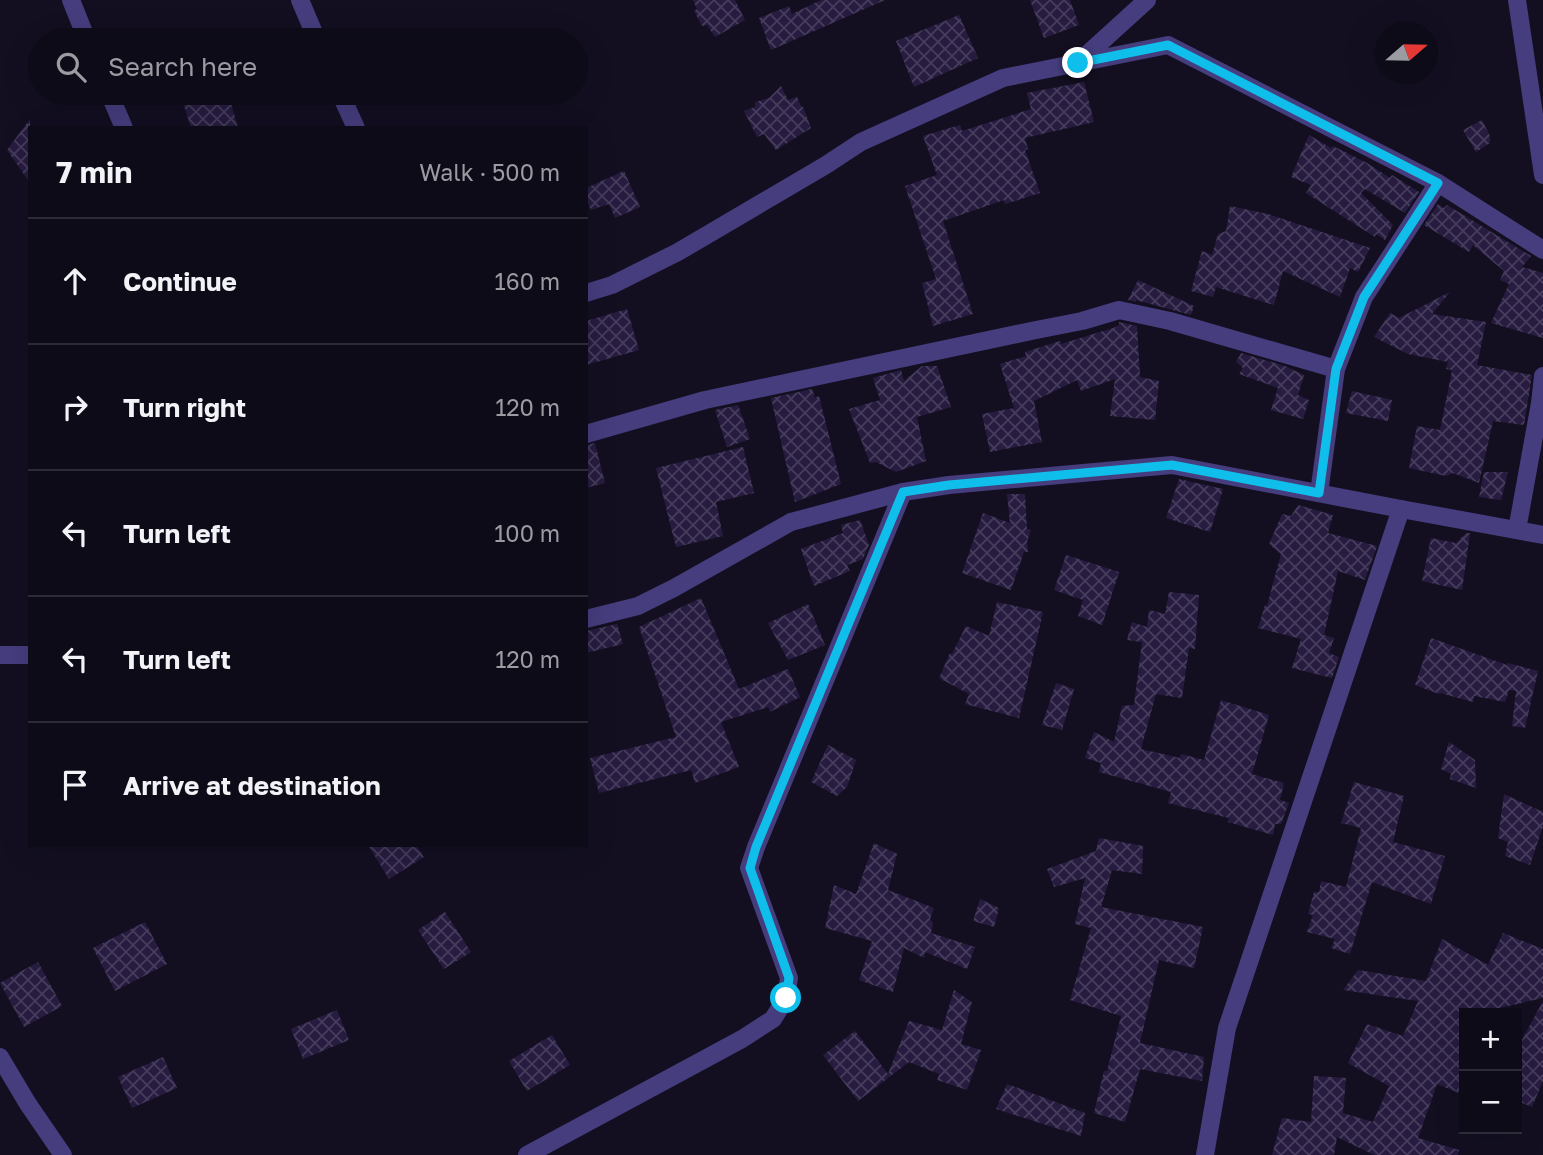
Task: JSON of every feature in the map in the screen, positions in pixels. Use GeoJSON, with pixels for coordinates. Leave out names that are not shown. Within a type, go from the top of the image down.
{"type":"FeatureCollection","features":[{"type":"Feature","properties":{"kind":"street"},"geometry":{"type":"LineString","coordinates":[[71,0],[82,28]]}},
{"type":"Feature","properties":{"kind":"street"},"geometry":{"type":"LineString","coordinates":[[300,0],[312,28]]}},
{"type":"Feature","properties":{"kind":"street"},"geometry":{"type":"LineString","coordinates":[[1078,63],[1147,0]]}},
{"type":"Feature","properties":{"kind":"street"},"geometry":{"type":"LineString","coordinates":[[1517,0],[1543,175]]}},
{"type":"Feature","properties":{"kind":"street"},"geometry":{"type":"LineString","coordinates":[[588,292],[612,285],[678,252],[861,142],[1003,78],[1168,45],[1438,183],[1543,250]]}},
{"type":"Feature","properties":{"kind":"street"},"geometry":{"type":"LineString","coordinates":[[114,105],[123,126]]}},
{"type":"Feature","properties":{"kind":"street"},"geometry":{"type":"LineString","coordinates":[[345,105],[355,126]]}},
{"type":"Feature","properties":{"kind":"street"},"geometry":{"type":"LineString","coordinates":[[1319,493],[1336,369],[1364,297],[1438,183]]}},
{"type":"Feature","properties":{"kind":"street"},"geometry":{"type":"LineString","coordinates":[[588,432],[705,400],[1082,321],[1119,310],[1170,321],[1336,369]]}},
{"type":"Feature","properties":{"kind":"street"},"geometry":{"type":"LineString","coordinates":[[1517,530],[1543,376]]}},
{"type":"Feature","properties":{"kind":"street"},"geometry":{"type":"LineString","coordinates":[[588,618],[638,606],[674,589],[791,522],[903,492],[949,485],[1172,465],[1543,535]]}},
{"type":"Feature","properties":{"kind":"street"},"geometry":{"type":"LineString","coordinates":[[527,1155],[742,1039],[773,1019],[786,998],[789,978],[750,868],[756,847],[903,492]]}},
{"type":"Feature","properties":{"kind":"street"},"geometry":{"type":"LineString","coordinates":[[1205,1155],[1227,1028],[1401,509]]}},
{"type":"Feature","properties":{"kind":"street"},"geometry":{"type":"LineString","coordinates":[[0,655],[28,654]]}},
{"type":"Feature","properties":{"kind":"street"},"geometry":{"type":"LineString","coordinates":[[0,1057],[27,1104],[63,1155]]}},
{"type":"Feature","properties":{"kind":"building"},"geometry":{"type":"Polygon","coordinates":[[[693,0],[735,0],[745,20],[715,37],[707,25],[702,26],[694,11],[697,9],[693,0]]]}},
{"type":"Feature","properties":{"kind":"building"},"geometry":{"type":"Polygon","coordinates":[[[821,0],[885,0],[771,50],[759,18],[789,6],[792,14],[821,0]]]}},
{"type":"Feature","properties":{"kind":"building"},"geometry":{"type":"Polygon","coordinates":[[[1030,0],[1070,0],[1079,25],[1044,38],[1030,0]]]}},
{"type":"Feature","properties":{"kind":"building"},"geometry":{"type":"Polygon","coordinates":[[[959,15],[978,58],[914,87],[896,41],[959,15]]]}},
{"type":"Feature","properties":{"kind":"building"},"geometry":{"type":"Polygon","coordinates":[[[1084,82],[1094,122],[1025,138],[1028,149],[1025,150],[1040,193],[1005,204],[1004,200],[943,221],[973,314],[933,326],[922,283],[936,279],[905,186],[937,175],[923,136],[960,125],[962,131],[1031,109],[1027,93],[1084,82]]]}},
{"type":"Feature","properties":{"kind":"building"},"geometry":{"type":"Polygon","coordinates":[[[781,86],[788,100],[797,97],[811,128],[776,150],[764,134],[757,137],[744,111],[755,107],[755,102],[769,98],[781,86]]]}},
{"type":"Feature","properties":{"kind":"building"},"geometry":{"type":"Polygon","coordinates":[[[184,105],[231,105],[237,126],[190,126],[184,105]]]}},
{"type":"Feature","properties":{"kind":"building"},"geometry":{"type":"Polygon","coordinates":[[[30,119],[28,180],[7,150],[30,119]]]}},
{"type":"Feature","properties":{"kind":"building"},"geometry":{"type":"Polygon","coordinates":[[[1482,120],[1490,136],[1490,143],[1476,152],[1463,130],[1482,120]]]}},
{"type":"Feature","properties":{"kind":"building"},"geometry":{"type":"Polygon","coordinates":[[[1309,135],[1331,148],[1333,146],[1367,163],[1390,178],[1392,175],[1419,192],[1405,213],[1365,189],[1361,193],[1393,225],[1385,240],[1376,234],[1375,237],[1306,193],[1311,185],[1291,177],[1309,135]]]}},
{"type":"Feature","properties":{"kind":"building"},"geometry":{"type":"Polygon","coordinates":[[[624,171],[640,207],[615,218],[609,204],[591,210],[588,204],[588,187],[624,171]]]}},
{"type":"Feature","properties":{"kind":"building"},"geometry":{"type":"Polygon","coordinates":[[[1438,204],[1444,208],[1447,205],[1531,256],[1522,267],[1543,273],[1543,338],[1491,323],[1509,284],[1500,280],[1504,271],[1473,245],[1469,252],[1424,225],[1438,204]]]}},
{"type":"Feature","properties":{"kind":"building"},"geometry":{"type":"Polygon","coordinates":[[[1230,206],[1268,214],[1370,248],[1358,272],[1350,268],[1340,297],[1283,271],[1274,305],[1216,287],[1213,297],[1191,291],[1202,251],[1212,255],[1218,234],[1226,231],[1230,206]]]}},
{"type":"Feature","properties":{"kind":"building"},"geometry":{"type":"Polygon","coordinates":[[[1138,280],[1194,306],[1191,315],[1128,300],[1138,280]]]}},
{"type":"Feature","properties":{"kind":"building"},"geometry":{"type":"Polygon","coordinates":[[[1450,292],[1432,314],[1486,322],[1477,365],[1532,375],[1524,425],[1493,421],[1479,483],[1453,473],[1446,476],[1409,468],[1417,426],[1440,430],[1452,370],[1446,369],[1448,362],[1408,354],[1374,337],[1390,313],[1399,318],[1450,292]]]}},
{"type":"Feature","properties":{"kind":"building"},"geometry":{"type":"Polygon","coordinates":[[[627,309],[639,350],[588,364],[588,320],[627,309]]]}},
{"type":"Feature","properties":{"kind":"building"},"geometry":{"type":"Polygon","coordinates":[[[1119,322],[1137,326],[1140,377],[1159,381],[1155,420],[1110,416],[1115,379],[1081,391],[1077,380],[1034,401],[1042,442],[990,452],[982,414],[1014,408],[1000,364],[1026,356],[1025,352],[1116,327],[1119,322]]]}},
{"type":"Feature","properties":{"kind":"building"},"geometry":{"type":"Polygon","coordinates":[[[1241,353],[1285,366],[1304,375],[1298,395],[1309,400],[1303,419],[1271,410],[1278,388],[1239,374],[1243,368],[1236,362],[1241,353]]]}},
{"type":"Feature","properties":{"kind":"building"},"geometry":{"type":"Polygon","coordinates":[[[922,366],[937,366],[951,407],[917,417],[926,461],[896,472],[876,462],[870,463],[849,409],[880,400],[873,378],[901,370],[904,381],[922,366]]]}},
{"type":"Feature","properties":{"kind":"building"},"geometry":{"type":"Polygon","coordinates":[[[812,389],[815,398],[819,396],[841,484],[795,502],[771,398],[812,389]]]}},
{"type":"Feature","properties":{"kind":"building"},"geometry":{"type":"Polygon","coordinates":[[[1352,391],[1392,400],[1388,421],[1346,413],[1352,391]]]}},
{"type":"Feature","properties":{"kind":"building"},"geometry":{"type":"Polygon","coordinates":[[[738,405],[750,439],[727,447],[715,410],[738,405]]]}},
{"type":"Feature","properties":{"kind":"building"},"geometry":{"type":"Polygon","coordinates":[[[595,443],[605,483],[588,487],[588,445],[595,443]]]}},
{"type":"Feature","properties":{"kind":"building"},"geometry":{"type":"Polygon","coordinates":[[[743,447],[754,493],[716,502],[723,536],[676,547],[656,468],[743,447]]]}},
{"type":"Feature","properties":{"kind":"building"},"geometry":{"type":"Polygon","coordinates":[[[1484,472],[1508,472],[1501,500],[1479,497],[1484,472]]]}},
{"type":"Feature","properties":{"kind":"building"},"geometry":{"type":"Polygon","coordinates":[[[1179,479],[1223,489],[1210,532],[1166,518],[1179,479]]]}},
{"type":"Feature","properties":{"kind":"building"},"geometry":{"type":"Polygon","coordinates":[[[1007,494],[1025,494],[1027,529],[1031,530],[1027,542],[1028,552],[1024,552],[1011,590],[962,573],[983,513],[1010,523],[1007,494]]]}},
{"type":"Feature","properties":{"kind":"building"},"geometry":{"type":"Polygon","coordinates":[[[1298,505],[1333,515],[1328,533],[1377,546],[1365,580],[1338,571],[1324,635],[1334,638],[1329,653],[1339,657],[1332,678],[1292,668],[1301,639],[1258,628],[1281,554],[1269,544],[1282,514],[1291,516],[1298,505]]]}},
{"type":"Feature","properties":{"kind":"building"},"geometry":{"type":"Polygon","coordinates":[[[860,520],[869,545],[863,559],[847,565],[850,571],[814,586],[801,549],[843,533],[841,525],[860,520]]]}},
{"type":"Feature","properties":{"kind":"building"},"geometry":{"type":"Polygon","coordinates":[[[1466,533],[1470,533],[1462,590],[1422,581],[1431,538],[1456,543],[1466,533]]]}},
{"type":"Feature","properties":{"kind":"building"},"geometry":{"type":"Polygon","coordinates":[[[1066,555],[1119,572],[1102,625],[1078,616],[1083,600],[1054,590],[1066,555]]]}},
{"type":"Feature","properties":{"kind":"building"},"geometry":{"type":"Polygon","coordinates":[[[1169,592],[1199,595],[1195,649],[1189,648],[1182,698],[1156,694],[1141,749],[1180,758],[1181,754],[1204,760],[1221,700],[1269,715],[1252,774],[1284,783],[1280,800],[1289,803],[1281,824],[1275,824],[1273,835],[1228,822],[1229,818],[1168,803],[1171,792],[1099,772],[1101,763],[1085,758],[1094,732],[1114,742],[1122,706],[1134,705],[1142,642],[1127,640],[1132,622],[1147,627],[1149,610],[1165,614],[1169,592]]]}},
{"type":"Feature","properties":{"kind":"building"},"geometry":{"type":"Polygon","coordinates":[[[701,598],[739,689],[788,669],[800,697],[770,712],[768,707],[721,722],[739,767],[695,783],[691,770],[599,793],[590,758],[676,737],[639,627],[701,598]]]}},
{"type":"Feature","properties":{"kind":"building"},"geometry":{"type":"Polygon","coordinates":[[[997,602],[1043,612],[1019,718],[965,704],[969,694],[939,678],[966,626],[989,636],[997,602]]]}},
{"type":"Feature","properties":{"kind":"building"},"geometry":{"type":"Polygon","coordinates":[[[808,604],[825,645],[788,660],[768,623],[808,604]]]}},
{"type":"Feature","properties":{"kind":"building"},"geometry":{"type":"Polygon","coordinates":[[[617,624],[623,644],[588,653],[588,631],[617,624]]]}},
{"type":"Feature","properties":{"kind":"building"},"geometry":{"type":"Polygon","coordinates":[[[1431,638],[1507,665],[1508,663],[1538,671],[1525,728],[1512,726],[1516,691],[1509,690],[1505,702],[1474,696],[1473,702],[1415,685],[1431,638]]]}},
{"type":"Feature","properties":{"kind":"building"},"geometry":{"type":"Polygon","coordinates":[[[1056,683],[1074,689],[1062,730],[1042,725],[1056,683]]]}},
{"type":"Feature","properties":{"kind":"building"},"geometry":{"type":"Polygon","coordinates":[[[1449,742],[1475,760],[1476,788],[1450,779],[1451,774],[1441,769],[1449,742]]]}},
{"type":"Feature","properties":{"kind":"building"},"geometry":{"type":"Polygon","coordinates":[[[828,745],[856,760],[847,787],[837,796],[811,782],[828,745]]]}},
{"type":"Feature","properties":{"kind":"building"},"geometry":{"type":"Polygon","coordinates":[[[1354,782],[1404,796],[1393,842],[1445,856],[1431,904],[1372,882],[1350,954],[1331,948],[1335,939],[1307,932],[1313,915],[1308,914],[1314,892],[1319,892],[1321,881],[1346,887],[1361,828],[1341,823],[1354,782]]]}},
{"type":"Feature","properties":{"kind":"building"},"geometry":{"type":"Polygon","coordinates":[[[1504,794],[1543,812],[1543,826],[1530,865],[1505,856],[1508,842],[1498,838],[1504,794]]]}},
{"type":"Feature","properties":{"kind":"building"},"geometry":{"type":"Polygon","coordinates":[[[1099,838],[1143,846],[1142,874],[1112,870],[1101,907],[1203,927],[1194,968],[1159,960],[1140,1043],[1204,1057],[1202,1081],[1140,1069],[1125,1122],[1094,1113],[1121,1016],[1070,1000],[1091,928],[1075,924],[1085,878],[1054,887],[1047,869],[1096,851],[1099,838]]]}},
{"type":"Feature","properties":{"kind":"building"},"geometry":{"type":"Polygon","coordinates":[[[874,843],[897,854],[888,890],[934,908],[930,919],[933,923],[931,933],[975,947],[967,969],[925,952],[924,958],[904,948],[893,992],[859,980],[872,941],[825,928],[834,885],[856,894],[874,843]]]}},
{"type":"Feature","properties":{"kind":"building"},"geometry":{"type":"Polygon","coordinates":[[[369,847],[417,847],[424,857],[389,879],[369,847]]]}},
{"type":"Feature","properties":{"kind":"building"},"geometry":{"type":"Polygon","coordinates":[[[980,899],[999,908],[994,927],[973,921],[980,899]]]}},
{"type":"Feature","properties":{"kind":"building"},"geometry":{"type":"Polygon","coordinates":[[[445,912],[471,952],[444,969],[418,930],[445,912]]]}},
{"type":"Feature","properties":{"kind":"building"},"geometry":{"type":"Polygon","coordinates":[[[145,922],[167,964],[115,991],[93,948],[145,922]]]}},
{"type":"Feature","properties":{"kind":"building"},"geometry":{"type":"Polygon","coordinates":[[[1503,933],[1543,949],[1543,998],[1499,1008],[1459,1008],[1459,1093],[1437,1084],[1418,1138],[1459,1150],[1458,1155],[1374,1155],[1337,1137],[1334,1155],[1272,1155],[1282,1118],[1311,1122],[1314,1076],[1346,1078],[1343,1113],[1373,1122],[1389,1086],[1348,1063],[1367,1024],[1403,1036],[1418,1001],[1343,990],[1358,970],[1426,981],[1442,939],[1488,965],[1503,933]]]}},
{"type":"Feature","properties":{"kind":"building"},"geometry":{"type":"Polygon","coordinates":[[[38,962],[62,1006],[24,1027],[0,983],[38,962]]]}},
{"type":"Feature","properties":{"kind":"building"},"geometry":{"type":"Polygon","coordinates":[[[954,990],[972,1002],[961,1044],[981,1050],[967,1090],[937,1080],[939,1074],[909,1062],[858,1101],[823,1055],[855,1031],[888,1074],[909,1021],[942,1030],[954,990]]]}},
{"type":"Feature","properties":{"kind":"building"},"geometry":{"type":"Polygon","coordinates":[[[1543,1001],[1543,1081],[1532,1107],[1522,1103],[1522,1040],[1543,1001]]]}},
{"type":"Feature","properties":{"kind":"building"},"geometry":{"type":"Polygon","coordinates":[[[337,1010],[349,1040],[303,1059],[291,1029],[337,1010]]]}},
{"type":"Feature","properties":{"kind":"building"},"geometry":{"type":"Polygon","coordinates":[[[552,1035],[570,1065],[527,1091],[509,1061],[552,1035]]]}},
{"type":"Feature","properties":{"kind":"building"},"geometry":{"type":"Polygon","coordinates":[[[163,1057],[177,1088],[132,1108],[118,1077],[163,1057]]]}},
{"type":"Feature","properties":{"kind":"building"},"geometry":{"type":"Polygon","coordinates":[[[1007,1084],[1085,1113],[1081,1136],[996,1109],[1007,1084]]]}},
{"type":"Feature","properties":{"kind":"route"},"geometry":{"type":"LineString","coordinates":[[786,998],[789,978],[750,868],[756,847],[903,492],[949,485],[1172,465],[1319,493],[1336,369],[1364,297],[1438,183],[1168,45],[1078,63]]}}]}
